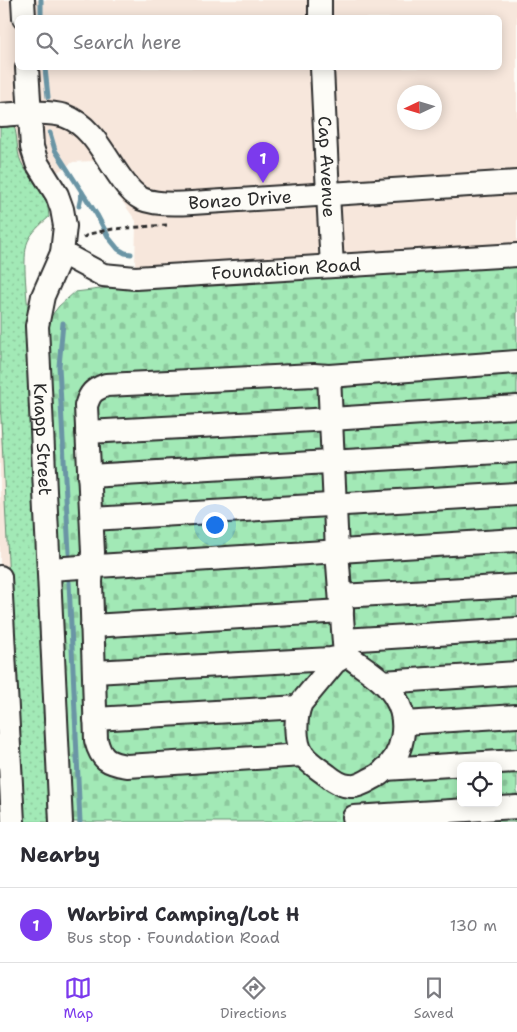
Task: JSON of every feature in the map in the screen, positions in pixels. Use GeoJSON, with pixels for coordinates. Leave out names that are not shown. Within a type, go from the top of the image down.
{"type":"FeatureCollection","features":[{"type":"Feature","properties":{"kind":"street"},"geometry":{"type":"LineString","coordinates":[[23,0],[24,15]]}},
{"type":"Feature","properties":{"kind":"street"},"geometry":{"type":"LineString","coordinates":[[320,0],[320,15]]}},
{"type":"Feature","properties":{"kind":"street","name":"Knapp Street"},"geometry":{"type":"LineString","coordinates":[[27,70],[32,147],[37,163],[57,195],[65,226],[62,253],[43,296],[37,326],[61,822]]}},
{"type":"Feature","properties":{"kind":"street","name":"Cap Avenue"},"geometry":{"type":"LineString","coordinates":[[322,70],[332,266]]}},
{"type":"Feature","properties":{"kind":"street","name":"Bonzo Drive"},"geometry":{"type":"LineString","coordinates":[[0,115],[49,113],[66,117],[81,125],[93,138],[118,176],[130,190],[142,199],[164,204],[517,182]]}},
{"type":"Feature","properties":{"kind":"street","name":"Foundation Road"},"geometry":{"type":"LineString","coordinates":[[62,253],[103,275],[121,278],[517,254]]}},
{"type":"Feature","properties":{"kind":"street"},"geometry":{"type":"LineString","coordinates":[[303,754],[127,766],[108,762],[102,757],[96,740],[91,582],[93,552],[86,406],[88,399],[92,392],[106,385],[314,375],[329,376],[517,362]]}},
{"type":"Feature","properties":{"kind":"street"},"geometry":{"type":"LineString","coordinates":[[329,376],[335,505],[345,648],[350,657],[383,682],[396,698],[404,723],[401,746],[394,759],[382,773],[351,787],[342,785],[309,761],[303,754],[296,727],[296,718],[301,703],[345,648]]}},
{"type":"Feature","properties":{"kind":"street"},"geometry":{"type":"LineString","coordinates":[[88,432],[517,407]]}},
{"type":"Feature","properties":{"kind":"street"},"geometry":{"type":"LineString","coordinates":[[89,476],[517,451]]}},
{"type":"Feature","properties":{"kind":"street"},"geometry":{"type":"LineString","coordinates":[[92,519],[517,494]]}},
{"type":"Feature","properties":{"kind":"street"},"geometry":{"type":"LineString","coordinates":[[49,569],[517,540]]}},
{"type":"Feature","properties":{"kind":"street"},"geometry":{"type":"LineString","coordinates":[[0,577],[13,822]]}},
{"type":"Feature","properties":{"kind":"street"},"geometry":{"type":"LineString","coordinates":[[92,626],[517,586]]}},
{"type":"Feature","properties":{"kind":"street"},"geometry":{"type":"LineString","coordinates":[[94,672],[321,659],[345,648],[517,629]]}},
{"type":"Feature","properties":{"kind":"street"},"geometry":{"type":"LineString","coordinates":[[383,682],[517,673]]}},
{"type":"Feature","properties":{"kind":"street"},"geometry":{"type":"LineString","coordinates":[[96,719],[299,707]]}},
{"type":"Feature","properties":{"kind":"street"},"geometry":{"type":"LineString","coordinates":[[404,723],[517,716]]}},
{"type":"Feature","properties":{"kind":"street"},"geometry":{"type":"LineString","coordinates":[[385,769],[517,761]]}},
{"type":"Feature","properties":{"kind":"street"},"geometry":{"type":"LineString","coordinates":[[351,787],[355,820],[517,807]]}},
{"type":"Feature","properties":{"kind":"path"},"geometry":{"type":"LineString","coordinates":[[98,232],[113,229]]}},
{"type":"Feature","properties":{"kind":"shaded area"},"geometry":{"type":"Polygon","coordinates":[[[0,0],[517,0],[517,265],[135,269],[136,221],[94,161],[73,162],[38,185],[48,205],[49,217],[32,234],[25,250],[53,822],[0,822],[0,0]]]}},
{"type":"Feature","properties":{"kind":"green space"},"geometry":{"type":"Polygon","coordinates":[[[14,126],[21,162],[45,197],[49,217],[34,231],[28,241],[25,269],[53,822],[21,822],[0,400],[0,127],[14,126]]]}},
{"type":"Feature","properties":{"kind":"green space"},"geometry":{"type":"Polygon","coordinates":[[[517,265],[517,822],[71,822],[47,338],[48,325],[52,315],[75,292],[118,287],[517,265]]]}},
{"type":"Feature","properties":{"kind":"waterway"},"geometry":{"type":"LineString","coordinates":[[41,0],[41,15]]}},
{"type":"Feature","properties":{"kind":"waterway"},"geometry":{"type":"LineString","coordinates":[[45,70],[48,97]]}},
{"type":"Feature","properties":{"kind":"waterway"},"geometry":{"type":"LineString","coordinates":[[50,133],[55,150],[82,192],[79,206]]}},
{"type":"Feature","properties":{"kind":"waterway"},"geometry":{"type":"LineString","coordinates":[[82,192],[109,238],[118,249],[131,254]]}},
{"type":"Feature","properties":{"kind":"waterway"},"geometry":{"type":"LineString","coordinates":[[63,323],[59,366],[69,553]]}},
{"type":"Feature","properties":{"kind":"waterway"},"geometry":{"type":"LineString","coordinates":[[69,582],[80,822]]}},
{"type":"Feature","properties":{"kind":"place","name":"Warbird Camping/Lot H"},"geometry":{"type":"Point","coordinates":[263,183]}}]}
